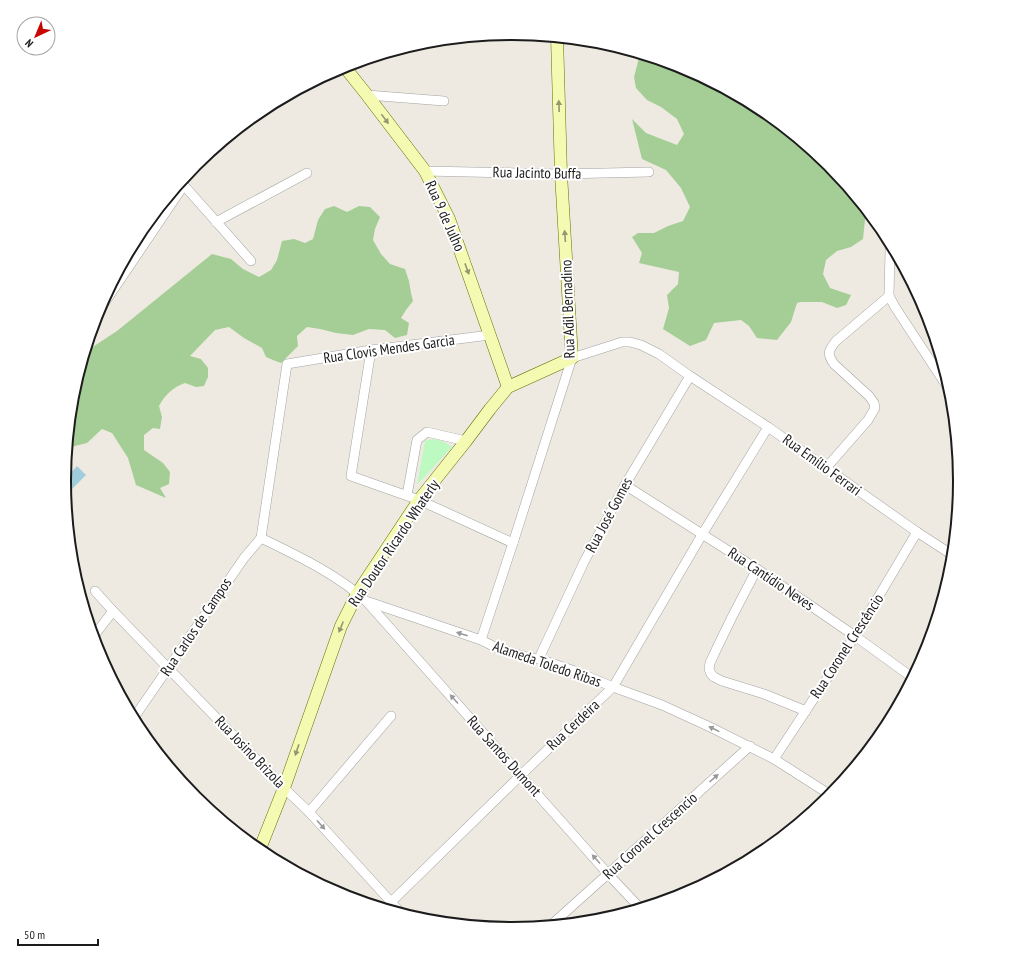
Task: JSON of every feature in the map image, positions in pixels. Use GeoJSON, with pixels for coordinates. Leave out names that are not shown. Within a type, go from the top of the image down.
{"type":"FeatureCollection","features":[{"type":"Feature","properties":{"kind":"main road","name":"Rua Adil Bernadino"},"geometry":{"type":"LineString","coordinates":[[557,43],[561,174],[572,358]]}},
{"type":"Feature","properties":{"kind":"main road","name":"Rua 9 de Julho"},"geometry":{"type":"LineString","coordinates":[[349,72],[368,95],[425,171],[449,220],[508,386]]}},
{"type":"Feature","properties":{"kind":"main road"},"geometry":{"type":"LineString","coordinates":[[508,386],[572,358]]}},
{"type":"Feature","properties":{"kind":"main road","name":"Rua Doutor Ricardo Whaterly"},"geometry":{"type":"LineString","coordinates":[[261,845],[284,788],[341,626],[358,592],[418,500],[508,386]]}},
{"type":"Feature","properties":{"kind":"street"},"geometry":{"type":"LineString","coordinates":[[368,95],[444,101]]}},
{"type":"Feature","properties":{"kind":"street","name":"Rua Jacinto Buffa"},"geometry":{"type":"LineString","coordinates":[[425,171],[561,174],[649,172]]}},
{"type":"Feature","properties":{"kind":"street"},"geometry":{"type":"LineString","coordinates":[[216,222],[307,173]]}},
{"type":"Feature","properties":{"kind":"street"},"geometry":{"type":"LineString","coordinates":[[184,186],[251,260]]}},
{"type":"Feature","properties":{"kind":"street"},"geometry":{"type":"LineString","coordinates":[[124,273],[167,207]]}},
{"type":"Feature","properties":{"kind":"street"},"geometry":{"type":"LineString","coordinates":[[890,253],[890,296],[895,307],[942,379]]}},
{"type":"Feature","properties":{"kind":"street"},"geometry":{"type":"LineString","coordinates":[[826,468],[868,420],[875,408],[874,403],[869,396],[834,364],[829,354],[830,348],[836,341],[890,296]]}},
{"type":"Feature","properties":{"kind":"street","name":"Rua Clovis Mendes Garcia"},"geometry":{"type":"LineString","coordinates":[[261,538],[287,364],[371,350],[490,335]]}},
{"type":"Feature","properties":{"kind":"street","name":"Rua Emílio Ferrari"},"geometry":{"type":"LineString","coordinates":[[572,358],[622,342],[630,342],[641,345],[659,354],[690,376],[768,426],[917,532],[948,552]]}},
{"type":"Feature","properties":{"kind":"street"},"geometry":{"type":"LineString","coordinates":[[371,350],[351,476],[407,495],[513,543]]}},
{"type":"Feature","properties":{"kind":"street","name":"Rua Adil Bernadino"},"geometry":{"type":"LineString","coordinates":[[481,640],[572,358]]}},
{"type":"Feature","properties":{"kind":"street","name":"Rua José Gomes"},"geometry":{"type":"LineString","coordinates":[[539,659],[584,562],[625,485],[690,376]]}},
{"type":"Feature","properties":{"kind":"street","name":"Rua Cerdeira"},"geometry":{"type":"LineString","coordinates":[[389,905],[613,687],[768,426]]}},
{"type":"Feature","properties":{"kind":"street"},"geometry":{"type":"LineString","coordinates":[[407,495],[417,440],[426,432],[466,441]]}},
{"type":"Feature","properties":{"kind":"street","name":"Rua Cantídio Neves"},"geometry":{"type":"LineString","coordinates":[[625,485],[757,569],[909,675]]}},
{"type":"Feature","properties":{"kind":"street","name":"Rua Coronel Crescêncio"},"geometry":{"type":"LineString","coordinates":[[774,759],[855,636],[917,532]]}},
{"type":"Feature","properties":{"kind":"street","name":"Alameda Toledo Ribas"},"geometry":{"type":"LineString","coordinates":[[261,538],[324,571],[358,592],[367,602],[481,640],[499,649],[539,659],[575,671],[662,705],[750,746],[774,759],[826,792]]}},
{"type":"Feature","properties":{"kind":"street","name":"Rua Carlos de Campos"},"geometry":{"type":"LineString","coordinates":[[137,713],[244,558],[261,538]]}},
{"type":"Feature","properties":{"kind":"street"},"geometry":{"type":"LineString","coordinates":[[757,569],[732,616],[710,663],[709,669],[714,677],[764,694],[806,711]]}},
{"type":"Feature","properties":{"kind":"street","name":"Rua Josino Brizola"},"geometry":{"type":"LineString","coordinates":[[95,591],[284,788],[309,812],[387,905]]}},
{"type":"Feature","properties":{"kind":"street","name":"Rua Santos Dumont"},"geometry":{"type":"LineString","coordinates":[[367,602],[637,905]]}},
{"type":"Feature","properties":{"kind":"street"},"geometry":{"type":"LineString","coordinates":[[98,632],[114,612]]}},
{"type":"Feature","properties":{"kind":"street"},"geometry":{"type":"LineString","coordinates":[[309,812],[391,716]]}},
{"type":"Feature","properties":{"kind":"street","name":"Rua Coronel Crescencio"},"geometry":{"type":"LineString","coordinates":[[556,920],[750,746]]}},
{"type":"Feature","properties":{"kind":"green space"},"geometry":{"type":"Polygon","coordinates":[[[639,59],[654,63],[708,86],[758,114],[781,131],[825,169],[866,217],[863,239],[851,247],[837,251],[826,260],[823,274],[830,288],[851,295],[846,305],[837,308],[822,302],[797,303],[791,322],[777,340],[757,338],[749,326],[741,320],[714,323],[706,340],[690,346],[663,329],[669,308],[667,295],[678,284],[679,272],[639,263],[642,253],[632,237],[638,233],[654,233],[683,221],[690,207],[681,188],[666,170],[642,159],[632,119],[646,133],[677,145],[684,134],[677,119],[661,107],[647,100],[636,88],[634,77],[639,59]]]}},
{"type":"Feature","properties":{"kind":"green space"},"geometry":{"type":"Polygon","coordinates":[[[334,206],[347,212],[359,206],[370,207],[380,217],[375,229],[373,240],[381,254],[390,264],[405,269],[409,281],[413,301],[401,318],[409,323],[407,335],[395,338],[385,330],[369,329],[353,335],[307,327],[297,336],[298,346],[281,363],[266,357],[262,348],[244,338],[229,327],[215,330],[190,356],[201,359],[208,368],[208,377],[204,386],[196,387],[185,383],[173,389],[164,398],[159,406],[162,417],[160,429],[153,428],[144,435],[144,450],[163,463],[170,472],[169,484],[160,488],[166,498],[136,485],[128,458],[112,433],[102,429],[87,443],[73,447],[79,395],[92,348],[117,331],[212,254],[231,259],[243,269],[259,277],[271,270],[277,260],[282,241],[294,239],[305,243],[313,239],[318,220],[325,209],[334,206]]]}},
{"type":"Feature","properties":{"kind":"green space"},"geometry":{"type":"Polygon","coordinates":[[[432,439],[442,441],[452,447],[417,485],[425,441],[432,439]]]}},
{"type":"Feature","properties":{"kind":"water"},"geometry":{"type":"Polygon","coordinates":[[[77,466],[86,475],[71,490],[71,482],[71,472],[77,466]]]}}]}
